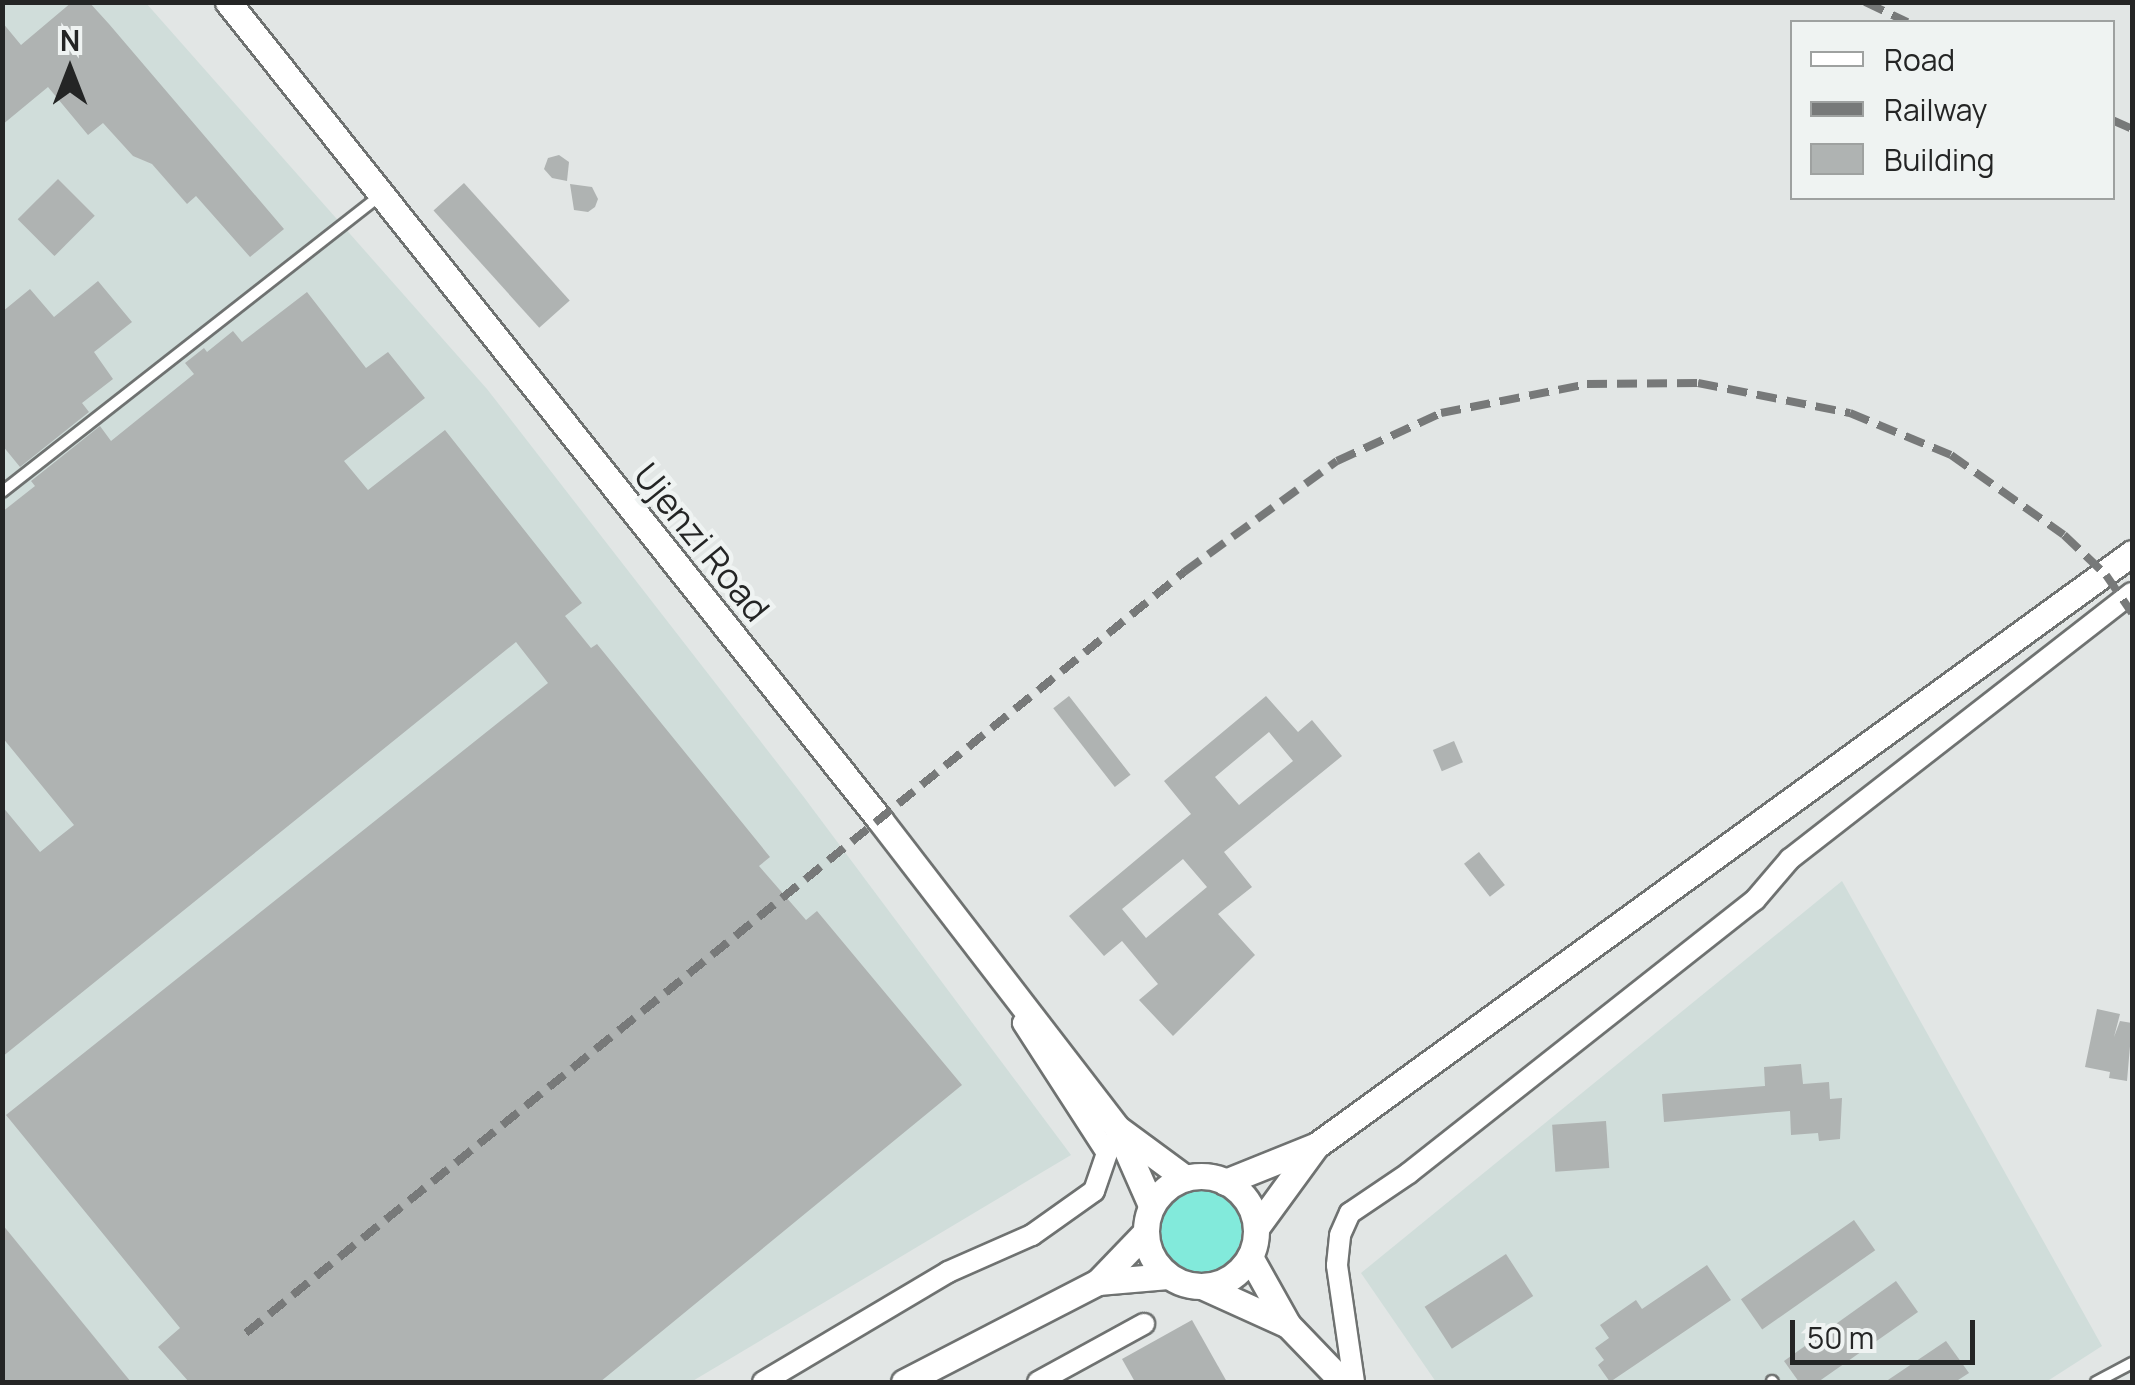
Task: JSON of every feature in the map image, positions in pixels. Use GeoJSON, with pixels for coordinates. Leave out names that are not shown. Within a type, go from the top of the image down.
{"type":"FeatureCollection","features":[{"type":"Feature","properties":{"kind":"street","name":"Ujenzi Road"},"geometry":{"type":"LineString","coordinates":[[228,2],[963,928],[1117,1128]]}},
{"type":"Feature","properties":{"kind":"street"},"geometry":{"type":"LineString","coordinates":[[1225,1182],[1317,1145],[2128,564]]}},
{"type":"Feature","properties":{"kind":"street"},"geometry":{"type":"LineString","coordinates":[[1354,1382],[1337,1265],[1340,1235],[1350,1213],[1409,1173],[1756,900],[1790,858],[2132,593]]}},
{"type":"Feature","properties":{"kind":"street"},"geometry":{"type":"LineString","coordinates":[[763,1382],[948,1272],[1032,1234],[1094,1191],[1107,1153],[963,928]]}},
{"type":"Feature","properties":{"kind":"street"},"geometry":{"type":"LineString","coordinates":[[1117,1128],[1185,1178]]}},
{"type":"Feature","properties":{"kind":"street"},"geometry":{"type":"LineString","coordinates":[[1117,1128],[1152,1205]]}},
{"type":"Feature","properties":{"kind":"street"},"geometry":{"type":"LineString","coordinates":[[1202,1286],[1230,1278],[1250,1256],[1256,1228],[1317,1145]]}},
{"type":"Feature","properties":{"kind":"street"},"geometry":{"type":"LineString","coordinates":[[904,1382],[1098,1282],[1145,1233],[1152,1205],[1171,1184],[1185,1178],[1212,1177],[1225,1182],[1247,1201],[1256,1228]]}},
{"type":"Feature","properties":{"kind":"street"},"geometry":{"type":"LineString","coordinates":[[1145,1233],[1156,1264],[1168,1276]]}},
{"type":"Feature","properties":{"kind":"street"},"geometry":{"type":"LineString","coordinates":[[1250,1256],[1288,1325],[1343,1382]]}},
{"type":"Feature","properties":{"kind":"street"},"geometry":{"type":"LineString","coordinates":[[1098,1282],[1168,1276],[1202,1286],[1288,1325]]}},
{"type":"Feature","properties":{"kind":"street"},"geometry":{"type":"LineString","coordinates":[[1038,1382],[1144,1324]]}},
{"type":"Feature","properties":{"kind":"lane"},"geometry":{"type":"LineString","coordinates":[[2,492],[380,195]]}},
{"type":"Feature","properties":{"kind":"lane"},"geometry":{"type":"LineString","coordinates":[[2096,1382],[2132,1363]]}},
{"type":"Feature","properties":{"kind":"shaded area"},"geometry":{"type":"Polygon","coordinates":[[[3,3],[146,3],[487,389],[803,796],[1071,1155],[691,1382],[3,1382],[3,3]]]}},
{"type":"Feature","properties":{"kind":"shaded area"},"geometry":{"type":"Polygon","coordinates":[[[1842,881],[2102,1346],[2046,1382],[1436,1382],[1361,1273],[1842,881]]]}},
{"type":"Feature","properties":{"kind":"green space"},"geometry":{"type":"Polygon","coordinates":[[[1198,1186],[1229,1199],[1242,1230],[1229,1261],[1198,1274],[1167,1261],[1154,1230],[1167,1199],[1198,1186]]]}},
{"type":"Feature","properties":{"kind":"building"},"geometry":{"type":"Polygon","coordinates":[[[72,2],[89,2],[284,229],[250,257],[196,196],[187,204],[152,164],[133,156],[103,123],[88,135],[48,87],[2,125],[2,22],[21,45],[72,2]]]}},
{"type":"Feature","properties":{"kind":"building"},"geometry":{"type":"Polygon","coordinates":[[[559,155],[569,162],[567,181],[552,178],[544,169],[548,158],[559,155]]]}},
{"type":"Feature","properties":{"kind":"building"},"geometry":{"type":"Polygon","coordinates":[[[58,179],[95,216],[54,256],[18,219],[58,179]]]}},
{"type":"Feature","properties":{"kind":"building"},"geometry":{"type":"Polygon","coordinates":[[[464,183],[570,300],[539,328],[434,210],[464,183]]]}},
{"type":"Feature","properties":{"kind":"building"},"geometry":{"type":"Polygon","coordinates":[[[570,184],[592,187],[598,199],[595,207],[588,212],[574,210],[570,184]]]}},
{"type":"Feature","properties":{"kind":"building"},"geometry":{"type":"Polygon","coordinates":[[[98,281],[132,322],[94,352],[113,379],[82,403],[89,412],[20,467],[2,445],[2,312],[30,289],[54,317],[98,281]]]}},
{"type":"Feature","properties":{"kind":"building"},"geometry":{"type":"Polygon","coordinates":[[[307,292],[366,368],[388,352],[425,398],[344,461],[368,490],[445,430],[582,603],[565,616],[591,648],[597,644],[770,857],[759,866],[806,920],[817,911],[962,1085],[600,1382],[189,1382],[158,1347],[180,1328],[6,1115],[548,683],[516,642],[2,1057],[2,806],[40,852],[74,825],[2,737],[2,512],[35,486],[31,481],[100,426],[111,441],[194,374],[185,363],[204,348],[207,352],[233,331],[242,342],[307,292]]]}},
{"type":"Feature","properties":{"kind":"building"},"geometry":{"type":"Polygon","coordinates":[[[1069,696],[1131,775],[1115,787],[1053,708],[1069,696]]]}},
{"type":"Feature","properties":{"kind":"building"},"geometry":{"type":"Polygon","coordinates":[[[1266,696],[1298,732],[1312,720],[1342,756],[1224,852],[1252,887],[1218,914],[1255,955],[1173,1036],[1139,1000],[1158,984],[1122,941],[1104,956],[1069,916],[1191,814],[1164,781],[1266,696]],[[1269,732],[1215,777],[1239,805],[1293,761],[1269,732]],[[1183,859],[1122,909],[1146,938],[1207,887],[1183,859]]]}},
{"type":"Feature","properties":{"kind":"building"},"geometry":{"type":"Polygon","coordinates":[[[1454,741],[1463,762],[1442,771],[1433,750],[1454,741]]]}},
{"type":"Feature","properties":{"kind":"building"},"geometry":{"type":"Polygon","coordinates":[[[1479,852],[1505,885],[1490,897],[1464,864],[1479,852]]]}},
{"type":"Feature","properties":{"kind":"building"},"geometry":{"type":"Polygon","coordinates":[[[2097,1009],[2120,1014],[2114,1037],[2120,1021],[2132,1023],[2127,1081],[2109,1078],[2110,1072],[2085,1067],[2097,1009]]]}},
{"type":"Feature","properties":{"kind":"building"},"geometry":{"type":"Polygon","coordinates":[[[1801,1064],[1803,1084],[1829,1082],[1830,1099],[1842,1098],[1840,1139],[1819,1141],[1818,1133],[1791,1135],[1790,1111],[1664,1122],[1662,1094],[1765,1086],[1764,1067],[1801,1064]]]}},
{"type":"Feature","properties":{"kind":"building"},"geometry":{"type":"Polygon","coordinates":[[[1606,1121],[1609,1168],[1555,1172],[1552,1125],[1606,1121]]]}},
{"type":"Feature","properties":{"kind":"building"},"geometry":{"type":"Polygon","coordinates":[[[1854,1220],[1875,1250],[1762,1329],[1741,1299],[1854,1220]]]}},
{"type":"Feature","properties":{"kind":"building"},"geometry":{"type":"Polygon","coordinates":[[[2,1224],[131,1382],[2,1382],[2,1224]]]}},
{"type":"Feature","properties":{"kind":"building"},"geometry":{"type":"Polygon","coordinates":[[[1506,1254],[1533,1296],[1452,1349],[1425,1307],[1506,1254]]]}},
{"type":"Feature","properties":{"kind":"building"},"geometry":{"type":"Polygon","coordinates":[[[1707,1265],[1731,1300],[1610,1382],[1598,1365],[1604,1360],[1595,1348],[1609,1338],[1600,1325],[1636,1300],[1642,1309],[1707,1265]]]}},
{"type":"Feature","properties":{"kind":"building"},"geometry":{"type":"Polygon","coordinates":[[[1896,1281],[1918,1312],[1818,1382],[1799,1382],[1784,1361],[1896,1281]]]}},
{"type":"Feature","properties":{"kind":"building"},"geometry":{"type":"Polygon","coordinates":[[[1192,1320],[1227,1382],[1135,1382],[1122,1359],[1192,1320]]]}},
{"type":"Feature","properties":{"kind":"building"},"geometry":{"type":"Polygon","coordinates":[[[1946,1341],[1969,1373],[1955,1382],[1885,1382],[1946,1341]]]}},
{"type":"Feature","properties":{"kind":"railway"},"geometry":{"type":"LineString","coordinates":[[1865,2],[1903,20]]}},
{"type":"Feature","properties":{"kind":"railway"},"geometry":{"type":"LineString","coordinates":[[2115,121],[2132,129]]}},
{"type":"Feature","properties":{"kind":"railway"},"geometry":{"type":"LineString","coordinates":[[246,1333],[1184,572],[1337,461],[1441,413],[1587,384],[1698,383],[1850,413],[1951,455],[2064,535],[2106,575],[2132,613]]}}]}
